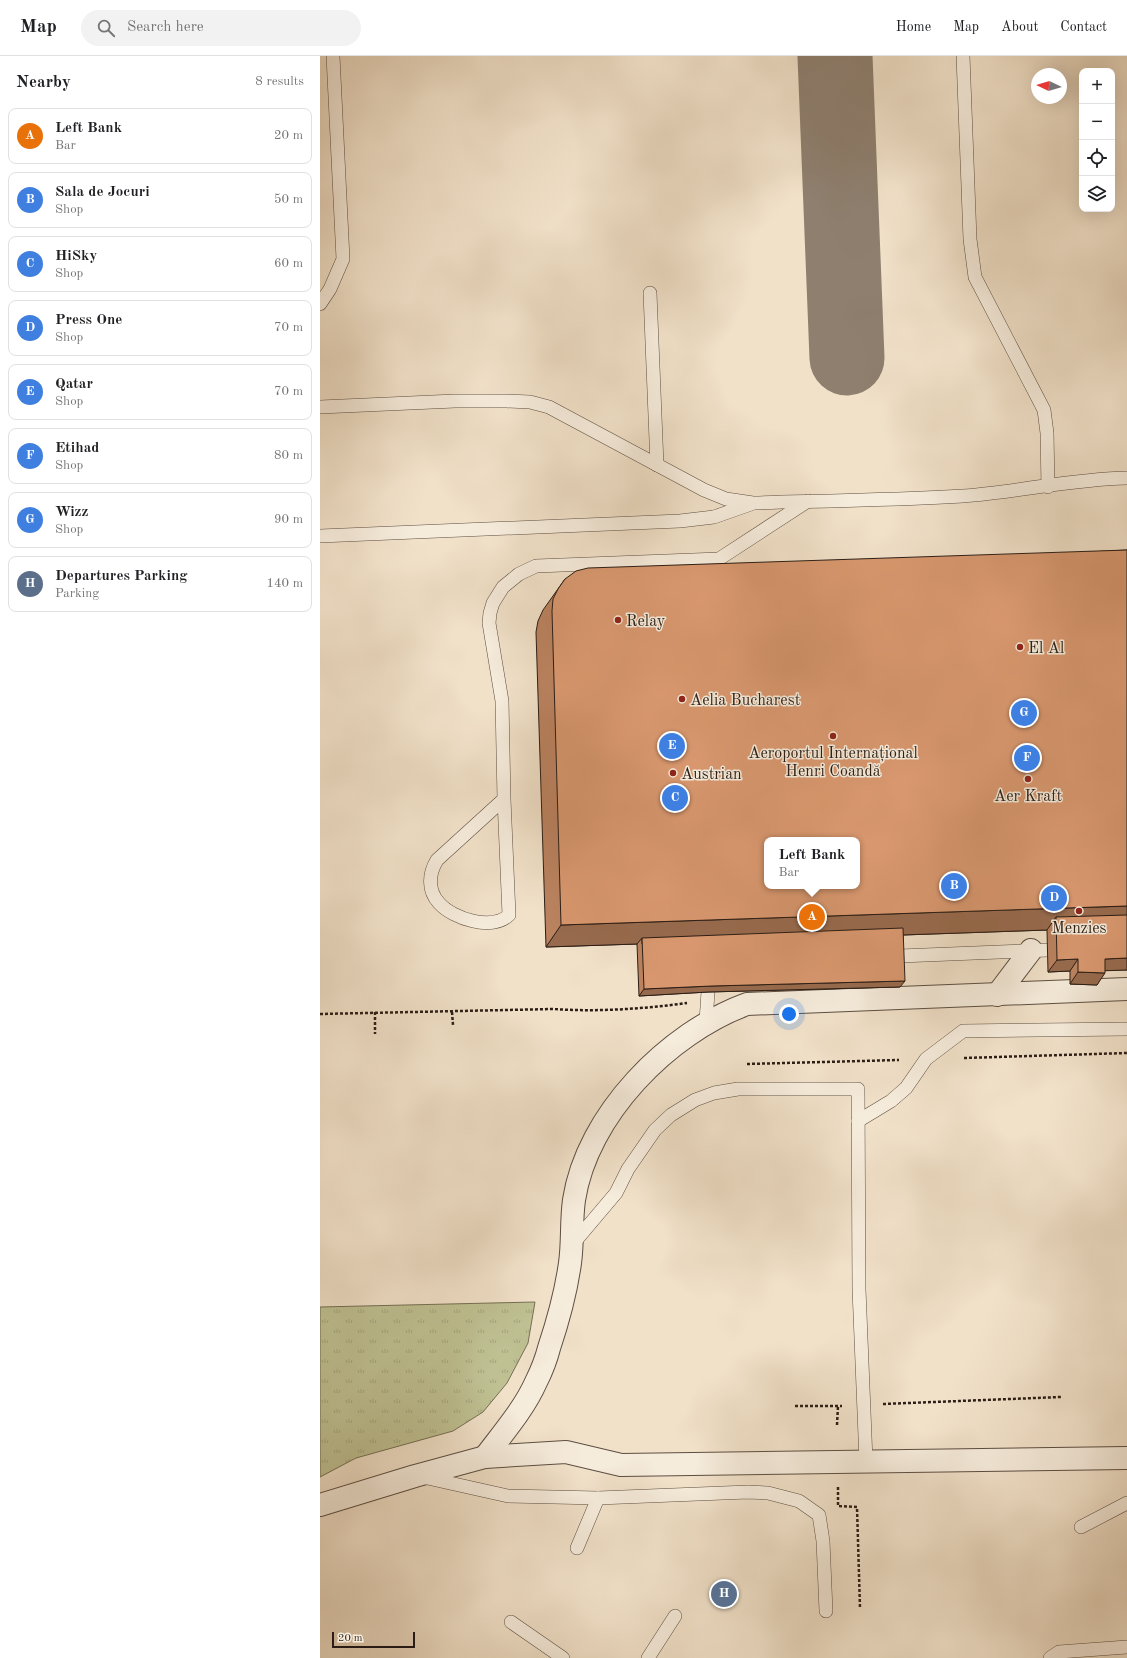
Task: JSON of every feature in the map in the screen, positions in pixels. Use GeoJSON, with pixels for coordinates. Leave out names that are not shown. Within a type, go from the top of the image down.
{"type":"FeatureCollection","features":[{"type":"Feature","properties":{"kind":"street"},"geometry":{"type":"LineString","coordinates":[[997,995],[1039,950]]}},
{"type":"Feature","properties":{"kind":"street"},"geometry":{"type":"LineString","coordinates":[[485,1457],[516,1415],[536,1383],[549,1348],[561,1307],[570,1262],[574,1200],[580,1174],[590,1148],[620,1099],[642,1075],[666,1052],[706,1022],[726,1011],[746,1004],[1127,989]]}},
{"type":"Feature","properties":{"kind":"street"},"geometry":{"type":"LineString","coordinates":[[320,1505],[415,1476],[485,1457],[566,1452],[621,1466],[838,1461],[1127,1458]]}},
{"type":"Feature","properties":{"kind":"lane"},"geometry":{"type":"LineString","coordinates":[[320,304],[330,289],[343,259],[333,56]]}},
{"type":"Feature","properties":{"kind":"lane"},"geometry":{"type":"LineString","coordinates":[[963,56],[970,239],[975,277],[1044,410],[1047,433],[1048,487]]}},
{"type":"Feature","properties":{"kind":"lane"},"geometry":{"type":"LineString","coordinates":[[650,293],[657,465]]}},
{"type":"Feature","properties":{"kind":"lane"},"geometry":{"type":"LineString","coordinates":[[320,407],[455,401],[530,402],[549,407],[704,490],[726,499],[753,503],[964,496],[1048,487],[1100,479],[1127,478]]}},
{"type":"Feature","properties":{"kind":"lane"},"geometry":{"type":"LineString","coordinates":[[504,800],[437,860],[432,868],[430,881],[438,902],[451,913],[484,923],[493,923],[503,920],[509,915],[504,800],[502,701],[489,623],[493,603],[503,587],[519,574],[536,566],[719,559],[808,501]]}},
{"type":"Feature","properties":{"kind":"lane"},"geometry":{"type":"LineString","coordinates":[[320,536],[680,521],[714,517],[753,503]]}},
{"type":"Feature","properties":{"kind":"lane"},"geometry":{"type":"LineString","coordinates":[[900,956],[1039,950]]}},
{"type":"Feature","properties":{"kind":"lane"},"geometry":{"type":"LineString","coordinates":[[706,1022],[708,996]]}},
{"type":"Feature","properties":{"kind":"lane"},"geometry":{"type":"LineString","coordinates":[[858,1121],[891,1101],[906,1088],[926,1059],[963,1031],[1127,1029]]}},
{"type":"Feature","properties":{"kind":"lane"},"geometry":{"type":"LineString","coordinates":[[571,1246],[616,1193],[628,1169],[655,1130],[671,1115],[695,1100],[714,1093],[738,1090],[858,1089],[859,1289],[866,1461]]}},
{"type":"Feature","properties":{"kind":"lane"},"geometry":{"type":"LineString","coordinates":[[415,1476],[508,1496],[598,1498],[748,1492],[768,1493],[799,1501],[819,1515],[823,1541],[826,1610]]}},
{"type":"Feature","properties":{"kind":"lane"},"geometry":{"type":"LineString","coordinates":[[577,1548],[598,1498]]}},
{"type":"Feature","properties":{"kind":"lane"},"geometry":{"type":"LineString","coordinates":[[1081,1527],[1127,1504]]}},
{"type":"Feature","properties":{"kind":"lane"},"geometry":{"type":"LineString","coordinates":[[648,1658],[676,1616]]}},
{"type":"Feature","properties":{"kind":"lane"},"geometry":{"type":"LineString","coordinates":[[511,1622],[563,1658]]}},
{"type":"Feature","properties":{"kind":"lane"},"geometry":{"type":"LineString","coordinates":[[1050,1658],[1059,1652],[1127,1647]]}},
{"type":"Feature","properties":{"kind":"path"},"geometry":{"type":"LineString","coordinates":[[320,1014],[553,1009],[579,1011],[631,1009],[708,996]]}},
{"type":"Feature","properties":{"kind":"path"},"geometry":{"type":"LineString","coordinates":[[375,1012],[375,1034]]}},
{"type":"Feature","properties":{"kind":"path"},"geometry":{"type":"LineString","coordinates":[[452,1012],[453,1024]]}},
{"type":"Feature","properties":{"kind":"path"},"geometry":{"type":"LineString","coordinates":[[880,1404],[1061,1397]]}},
{"type":"Feature","properties":{"kind":"path"},"geometry":{"type":"LineString","coordinates":[[795,1406],[845,1406]]}},
{"type":"Feature","properties":{"kind":"path"},"geometry":{"type":"LineString","coordinates":[[837,1425],[838,1406]]}},
{"type":"Feature","properties":{"kind":"path"},"geometry":{"type":"LineString","coordinates":[[838,1461],[838,1506],[857,1507],[860,1608]]}},
{"type":"Feature","properties":{"kind":"green space"},"geometry":{"type":"Polygon","coordinates":[[[535,1302],[528,1343],[507,1383],[483,1412],[453,1431],[356,1458],[320,1477],[320,1307],[535,1302]]]}},
{"type":"Feature","properties":{"kind":"building","name":"Aeroportul Internațional Henri Coandă"},"geometry":{"type":"Polygon","coordinates":[[[1127,550],[1127,906],[561,925],[552,611],[553,599],[558,589],[565,579],[576,571],[588,568],[1127,550]]]}},
{"type":"Feature","properties":{"kind":"building"},"geometry":{"type":"Polygon","coordinates":[[[1127,915],[1127,958],[1105,959],[1105,973],[1078,972],[1078,959],[1057,960],[1056,917],[1127,915]]]}},
{"type":"Feature","properties":{"kind":"building"},"geometry":{"type":"Polygon","coordinates":[[[903,928],[905,981],[644,989],[642,938],[903,928]]]}},
{"type":"Feature","properties":{"kind":"taxiway"},"geometry":{"type":"LineString","coordinates":[[835,56],[847,358]]}},
{"type":"Feature","properties":{"kind":"place","name":"Relay"},"geometry":{"type":"Point","coordinates":[618,620]}},
{"type":"Feature","properties":{"kind":"place","name":"El Al"},"geometry":{"type":"Point","coordinates":[1020,647]}},
{"type":"Feature","properties":{"kind":"place","name":"Aelia Bucharest"},"geometry":{"type":"Point","coordinates":[682,699]}},
{"type":"Feature","properties":{"kind":"place","name":"Wizz"},"geometry":{"type":"Point","coordinates":[1024,713]}},
{"type":"Feature","properties":{"kind":"place","name":"Aeroportul Internațional Henri Coandă"},"geometry":{"type":"Point","coordinates":[833,736]}},
{"type":"Feature","properties":{"kind":"place","name":"Qatar"},"geometry":{"type":"Point","coordinates":[672,746]}},
{"type":"Feature","properties":{"kind":"place","name":"Etihad"},"geometry":{"type":"Point","coordinates":[1027,758]}},
{"type":"Feature","properties":{"kind":"place","name":"Austrian"},"geometry":{"type":"Point","coordinates":[673,773]}},
{"type":"Feature","properties":{"kind":"place","name":"Aer Kraft"},"geometry":{"type":"Point","coordinates":[1028,779]}},
{"type":"Feature","properties":{"kind":"place","name":"HiSky"},"geometry":{"type":"Point","coordinates":[675,798]}},
{"type":"Feature","properties":{"kind":"place","name":"Sala de Jocuri"},"geometry":{"type":"Point","coordinates":[954,886]}},
{"type":"Feature","properties":{"kind":"place","name":"Press One"},"geometry":{"type":"Point","coordinates":[1054,898]}},
{"type":"Feature","properties":{"kind":"place","name":"Menzies"},"geometry":{"type":"Point","coordinates":[1079,911]}},
{"type":"Feature","properties":{"kind":"place","name":"Left Bank"},"geometry":{"type":"Point","coordinates":[812,917]}},
{"type":"Feature","properties":{"kind":"place","name":"Departures Parking"},"geometry":{"type":"Point","coordinates":[724,1594]}}]}
